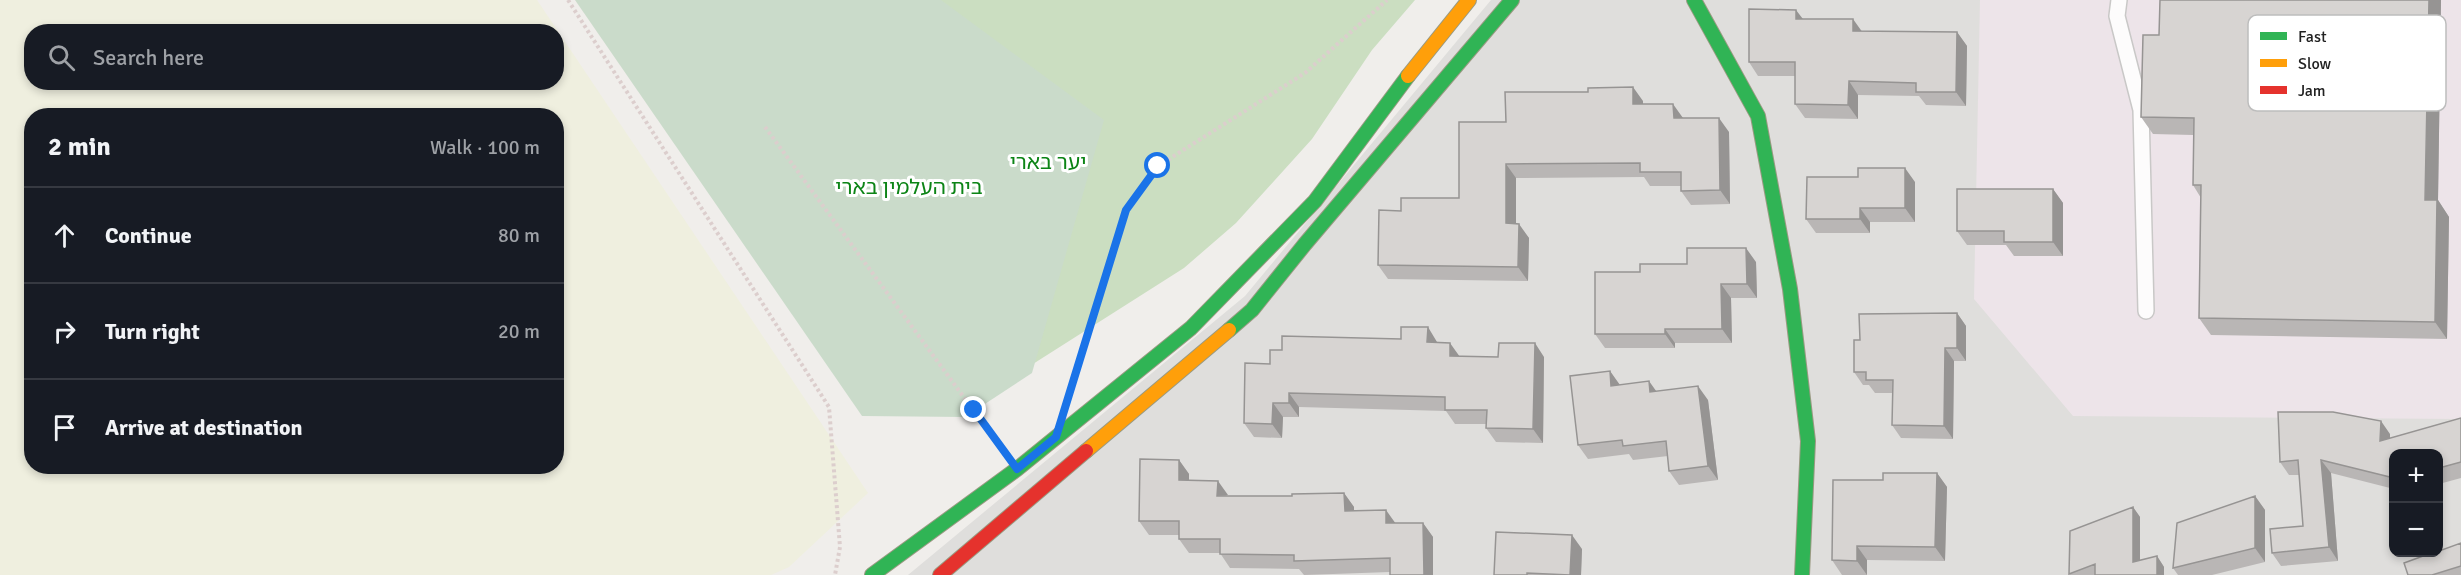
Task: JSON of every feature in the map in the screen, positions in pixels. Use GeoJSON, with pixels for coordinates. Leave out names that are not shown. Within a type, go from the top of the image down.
{"type":"FeatureCollection","features":[{"type":"Feature","properties":{"kind":"street"},"geometry":{"type":"LineString","coordinates":[[872,575],[1017,469],[1191,328],[1315,201],[1433,42],[1469,0]]}},
{"type":"Feature","properties":{"kind":"street"},"geometry":{"type":"LineString","coordinates":[[940,575],[1252,310],[1305,244],[1512,0]]}},
{"type":"Feature","properties":{"kind":"street"},"geometry":{"type":"LineString","coordinates":[[1694,0],[1758,116],[1791,289],[1809,441],[1802,575]]}},
{"type":"Feature","properties":{"kind":"lane"},"geometry":{"type":"LineString","coordinates":[[2120,0],[2117,16],[2141,110],[2146,310]]}},
{"type":"Feature","properties":{"kind":"path"},"geometry":{"type":"LineString","coordinates":[[568,0],[829,407],[840,547],[835,575]]}},
{"type":"Feature","properties":{"kind":"path"},"geometry":{"type":"LineString","coordinates":[[1070,392],[1126,210],[1158,166],[1305,73],[1387,0]]}},
{"type":"Feature","properties":{"kind":"path"},"geometry":{"type":"LineString","coordinates":[[765,127],[1017,469]]}},
{"type":"Feature","properties":{"kind":"shaded area"},"geometry":{"type":"Polygon","coordinates":[[[1491,0],[2461,0],[2461,575],[908,575],[1245,296],[1491,0]]]}},
{"type":"Feature","properties":{"kind":"shaded area"},"geometry":{"type":"Polygon","coordinates":[[[1980,0],[2461,0],[2461,419],[2073,416],[1974,299],[1980,0]]]}},
{"type":"Feature","properties":{"kind":"green space"},"geometry":{"type":"Polygon","coordinates":[[[0,0],[537,0],[553,24],[24,24],[24,90],[564,90],[564,40],[868,493],[789,567],[771,575],[0,575],[0,0]]]}},
{"type":"Feature","properties":{"kind":"green space","name":"בית העלמין בארי"},"geometry":{"type":"Polygon","coordinates":[[[575,0],[941,0],[1104,120],[1032,373],[965,417],[862,416],[575,0]]]}},
{"type":"Feature","properties":{"kind":"green space","name":"יער בארי"},"geometry":{"type":"Polygon","coordinates":[[[839,0],[1415,0],[1372,50],[1312,139],[1236,223],[1184,268],[1006,381],[839,0]]]}},
{"type":"Feature","properties":{"kind":"building"},"geometry":{"type":"Polygon","coordinates":[[[2160,0],[2429,0],[2429,15],[2248,15],[2248,111],[2427,111],[2425,200],[2437,200],[2435,322],[2199,318],[2201,185],[2193,185],[2194,118],[2141,117],[2143,35],[2159,35],[2160,0]]]}},
{"type":"Feature","properties":{"kind":"building"},"geometry":{"type":"Polygon","coordinates":[[[1749,9],[1796,10],[1796,19],[1853,19],[1853,31],[1957,32],[1956,92],[1916,92],[1916,83],[1849,81],[1848,105],[1795,104],[1795,62],[1749,62],[1749,9]]]}},
{"type":"Feature","properties":{"kind":"building"},"geometry":{"type":"Polygon","coordinates":[[[1633,87],[1633,104],[1673,104],[1674,118],[1719,118],[1720,190],[1681,191],[1681,172],[1640,172],[1640,163],[1506,164],[1506,223],[1519,224],[1518,267],[1378,265],[1379,210],[1401,211],[1401,198],[1459,198],[1459,122],[1506,122],[1505,92],[1588,92],[1588,88],[1633,87]]]}},
{"type":"Feature","properties":{"kind":"building"},"geometry":{"type":"Polygon","coordinates":[[[1858,168],[1905,168],[1905,208],[1860,208],[1860,219],[1806,219],[1807,177],[1858,177],[1858,168]]]}},
{"type":"Feature","properties":{"kind":"building"},"geometry":{"type":"Polygon","coordinates":[[[1957,189],[2053,189],[2053,242],[2004,242],[2004,231],[1957,231],[1957,189]]]}},
{"type":"Feature","properties":{"kind":"building"},"geometry":{"type":"Polygon","coordinates":[[[1687,248],[1746,248],[1747,284],[1721,284],[1722,329],[1665,329],[1665,334],[1595,334],[1595,272],[1640,272],[1640,264],[1687,264],[1687,248]]]}},
{"type":"Feature","properties":{"kind":"building"},"geometry":{"type":"Polygon","coordinates":[[[1957,313],[1957,348],[1945,348],[1944,426],[1892,425],[1893,380],[1866,380],[1866,372],[1854,372],[1854,340],[1860,340],[1859,314],[1957,313]]]}},
{"type":"Feature","properties":{"kind":"building"},"geometry":{"type":"Polygon","coordinates":[[[1401,327],[1428,327],[1427,342],[1450,343],[1450,356],[1498,357],[1499,343],[1535,343],[1533,429],[1486,428],[1487,410],[1445,410],[1445,397],[1289,393],[1289,403],[1273,403],[1272,424],[1244,423],[1245,363],[1270,364],[1270,350],[1282,350],[1282,336],[1401,339],[1401,327]]]}},
{"type":"Feature","properties":{"kind":"building"},"geometry":{"type":"Polygon","coordinates":[[[1610,371],[1611,386],[1649,381],[1650,392],[1698,386],[1708,466],[1669,471],[1666,441],[1623,446],[1622,440],[1578,445],[1570,376],[1610,371]]]}},
{"type":"Feature","properties":{"kind":"building"},"geometry":{"type":"Polygon","coordinates":[[[2278,412],[2333,412],[2381,421],[2380,441],[2461,418],[2461,462],[2443,467],[2443,449],[2389,449],[2389,477],[2321,460],[2329,547],[2272,553],[2270,529],[2303,526],[2298,460],[2280,462],[2278,412]]]}},
{"type":"Feature","properties":{"kind":"building"},"geometry":{"type":"Polygon","coordinates":[[[1140,459],[1179,460],[1179,480],[1218,481],[1217,496],[1344,493],[1345,511],[1386,510],[1386,523],[1423,523],[1424,575],[1390,575],[1390,558],[1294,561],[1294,555],[1220,554],[1220,539],[1179,539],[1179,521],[1139,521],[1140,459]]]}},
{"type":"Feature","properties":{"kind":"building"},"geometry":{"type":"Polygon","coordinates":[[[1883,473],[1937,473],[1935,547],[1857,546],[1857,561],[1832,560],[1833,480],[1883,480],[1883,473]]]}},
{"type":"Feature","properties":{"kind":"building"},"geometry":{"type":"Polygon","coordinates":[[[2255,496],[2255,548],[2173,568],[2177,523],[2255,496]]]}},
{"type":"Feature","properties":{"kind":"building"},"geometry":{"type":"Polygon","coordinates":[[[2133,507],[2133,562],[2157,556],[2157,575],[2095,575],[2095,564],[2069,574],[2070,531],[2133,507]]]}},
{"type":"Feature","properties":{"kind":"building"},"geometry":{"type":"Polygon","coordinates":[[[1496,532],[1572,535],[1570,575],[1527,573],[1527,575],[1494,575],[1496,532]]]}},
{"type":"Feature","properties":{"kind":"building"},"geometry":{"type":"Polygon","coordinates":[[[2461,543],[2461,566],[2432,575],[2408,575],[2404,563],[2420,557],[2443,557],[2443,550],[2461,543]]]}},
{"type":"Feature","properties":{"kind":"traffic: fast"},"geometry":{"type":"LineString","coordinates":[[1229,330],[1252,310],[1305,244],[1512,0]]}},
{"type":"Feature","properties":{"kind":"traffic: fast"},"geometry":{"type":"LineString","coordinates":[[1694,0],[1758,116],[1790,289],[1808,441],[1802,575]]}},
{"type":"Feature","properties":{"kind":"traffic: fast"},"geometry":{"type":"LineString","coordinates":[[872,575],[1017,469],[1191,328],[1315,201],[1408,76]]}},
{"type":"Feature","properties":{"kind":"traffic: slow"},"geometry":{"type":"LineString","coordinates":[[1408,76],[1469,0]]}},
{"type":"Feature","properties":{"kind":"traffic: slow"},"geometry":{"type":"LineString","coordinates":[[1086,451],[1229,330]]}},
{"type":"Feature","properties":{"kind":"traffic: jam"},"geometry":{"type":"LineString","coordinates":[[940,575],[1086,451]]}},
{"type":"Feature","properties":{"kind":"route"},"geometry":{"type":"LineString","coordinates":[[974,410],[1017,469],[1056,437],[1126,210],[1158,166]]}}]}
